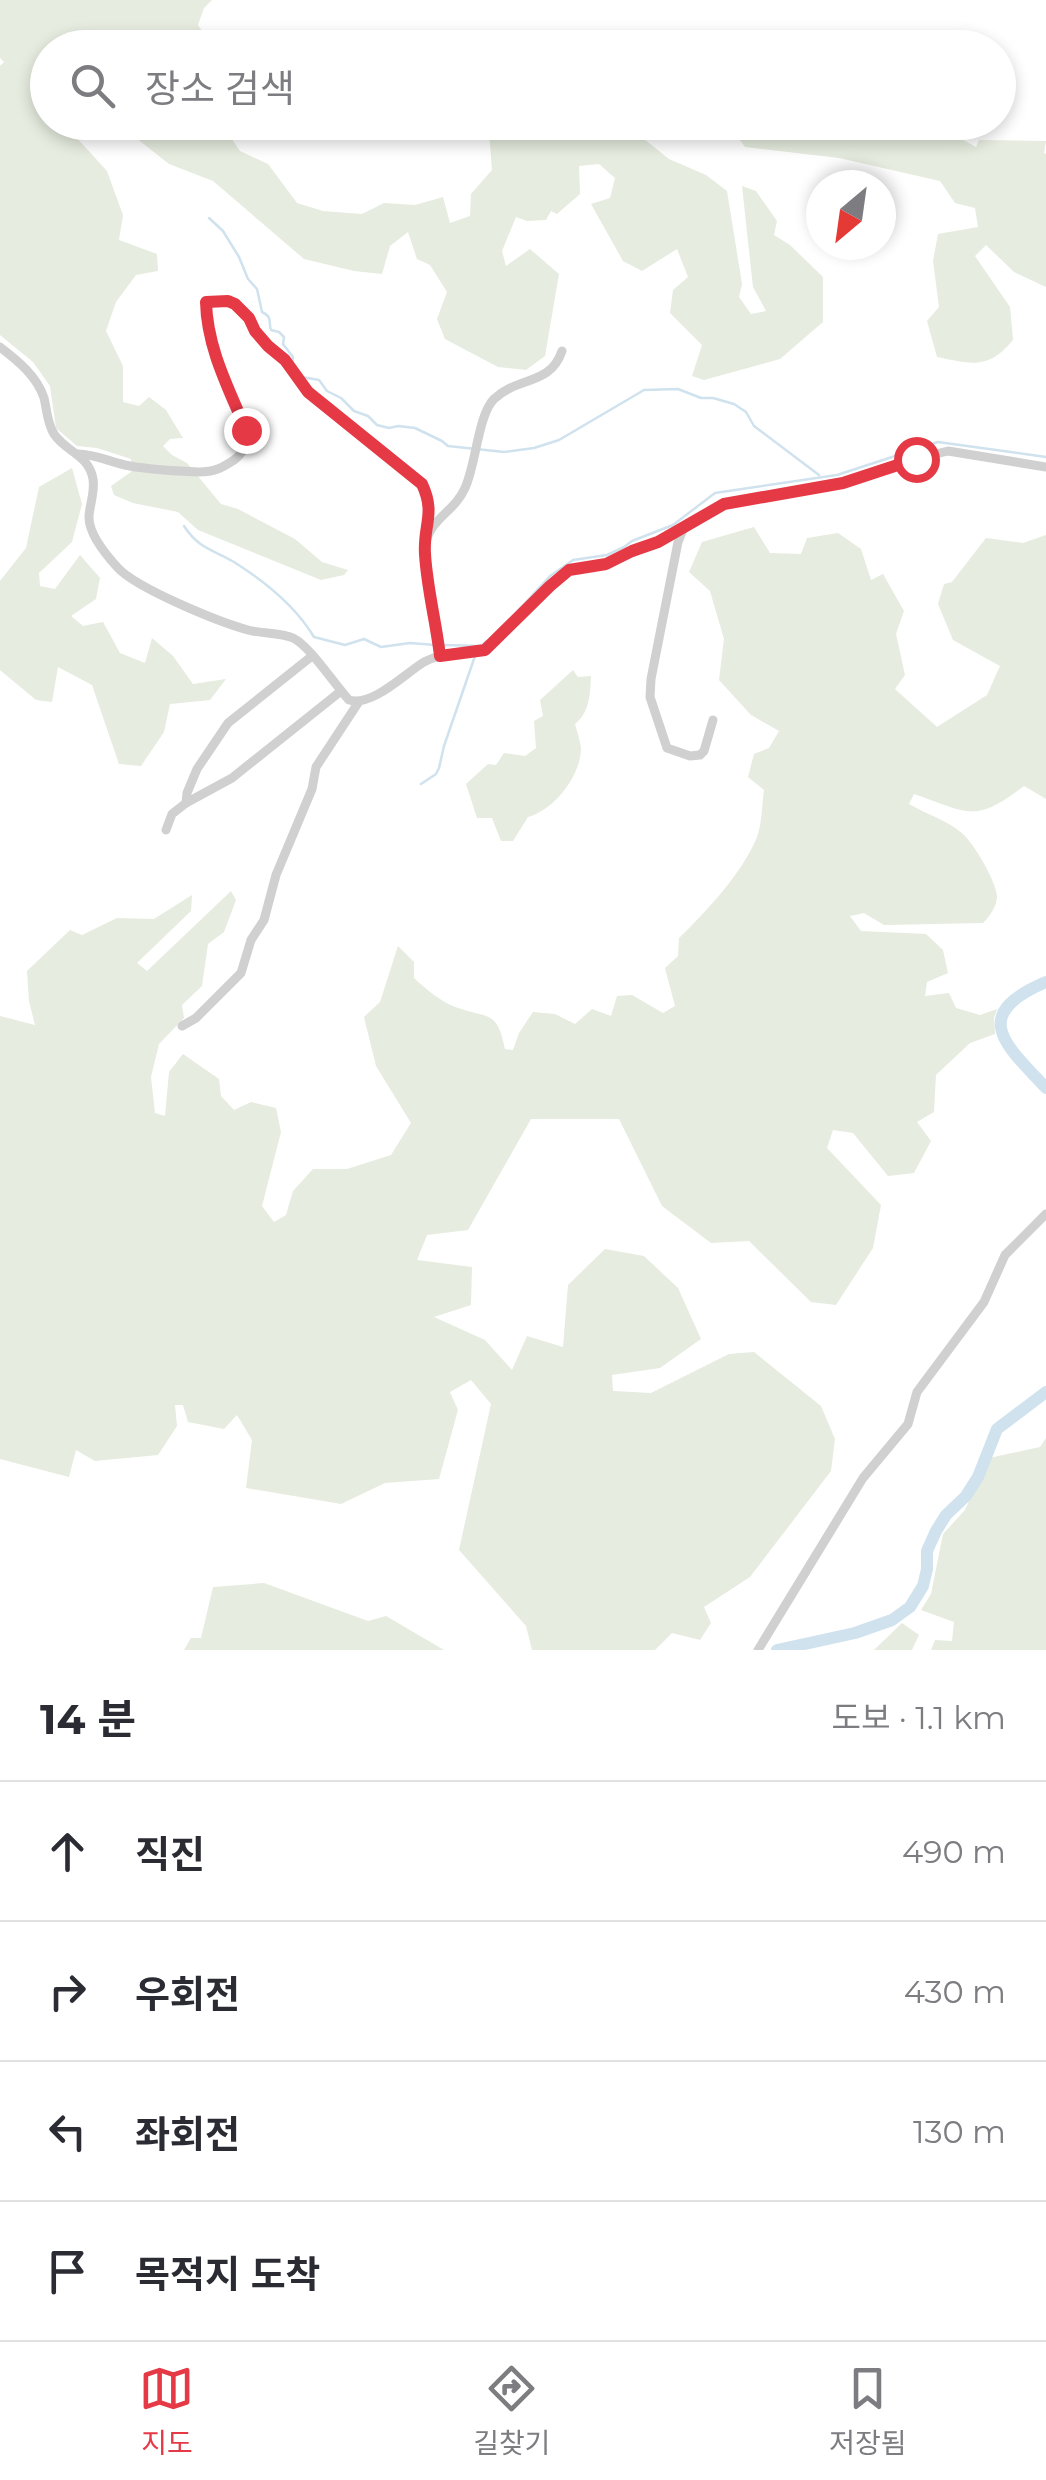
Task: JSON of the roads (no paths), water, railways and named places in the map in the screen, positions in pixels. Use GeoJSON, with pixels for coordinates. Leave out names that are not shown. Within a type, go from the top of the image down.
{"type":"FeatureCollection","features":[{"type":"Feature","properties":{"kind":"street"},"geometry":{"type":"LineString","coordinates":[[77,454],[132,466],[204,472],[220,470],[240,455],[246,443],[246,430],[220,371],[206,302],[235,304],[308,392],[422,484],[429,499],[424,552],[440,656]]}},
{"type":"Feature","properties":{"kind":"street"},"geometry":{"type":"LineString","coordinates":[[0,347],[35,378],[55,436],[86,461],[93,477],[94,494],[88,522],[130,580],[250,631],[290,636],[304,645],[348,700],[358,703],[428,660],[448,653],[485,650],[569,570],[606,564],[658,542],[724,504],[843,483],[948,451],[1046,467]]}},
{"type":"Feature","properties":{"kind":"street"},"geometry":{"type":"LineString","coordinates":[[426,537],[466,486],[492,400],[548,373],[558,365],[562,351]]}},
{"type":"Feature","properties":{"kind":"street"},"geometry":{"type":"LineString","coordinates":[[685,525],[678,542],[650,679],[650,698],[666,748],[700,755],[713,720]]}},
{"type":"Feature","properties":{"kind":"street"},"geometry":{"type":"LineString","coordinates":[[186,803],[186,793],[197,769],[228,723],[312,656]]}},
{"type":"Feature","properties":{"kind":"street"},"geometry":{"type":"LineString","coordinates":[[166,830],[172,814],[232,778],[340,691]]}},
{"type":"Feature","properties":{"kind":"street"},"geometry":{"type":"LineString","coordinates":[[182,1026],[196,1018],[242,973],[250,940],[264,920],[276,875],[312,789],[316,766],[358,703]]}},
{"type":"Feature","properties":{"kind":"street"},"geometry":{"type":"LineString","coordinates":[[758,1650],[862,1478],[908,1424],[917,1392],[984,1302],[1005,1255],[1046,1214]]}},
{"type":"Feature","properties":{"kind":"waterway"},"geometry":{"type":"LineString","coordinates":[[209,218],[223,231],[239,257],[257,289],[271,330],[284,337],[283,344],[293,357],[292,363]]}},
{"type":"Feature","properties":{"kind":"waterway"},"geometry":{"type":"LineString","coordinates":[[302,377],[319,380],[327,391],[377,425],[415,428],[448,446],[504,452],[559,440],[644,390],[678,389],[734,404],[746,412],[754,426],[819,475]]}},
{"type":"Feature","properties":{"kind":"waterway"},"geometry":{"type":"LineString","coordinates":[[515,614],[550,576],[573,560],[607,555],[673,525],[715,493],[837,475],[938,442],[1046,457]]}},
{"type":"Feature","properties":{"kind":"waterway"},"geometry":{"type":"LineString","coordinates":[[184,526],[201,544],[268,586],[314,637],[345,645],[364,639],[381,647],[435,645]]}},
{"type":"Feature","properties":{"kind":"waterway"},"geometry":{"type":"LineString","coordinates":[[443,645],[481,646],[487,641]]}},
{"type":"Feature","properties":{"kind":"waterway"},"geometry":{"type":"LineString","coordinates":[[421,784],[439,768],[475,656]]}},
{"type":"Feature","properties":{"kind":"waterway"},"geometry":{"type":"LineString","coordinates":[[1046,982],[1007,1006],[1001,1019],[1008,1044],[1046,1088]]}},
{"type":"Feature","properties":{"kind":"waterway"},"geometry":{"type":"LineString","coordinates":[[777,1650],[855,1633],[892,1620],[910,1607],[923,1586],[927,1551],[936,1531],[978,1477],[997,1429],[1046,1392]]}}]}
